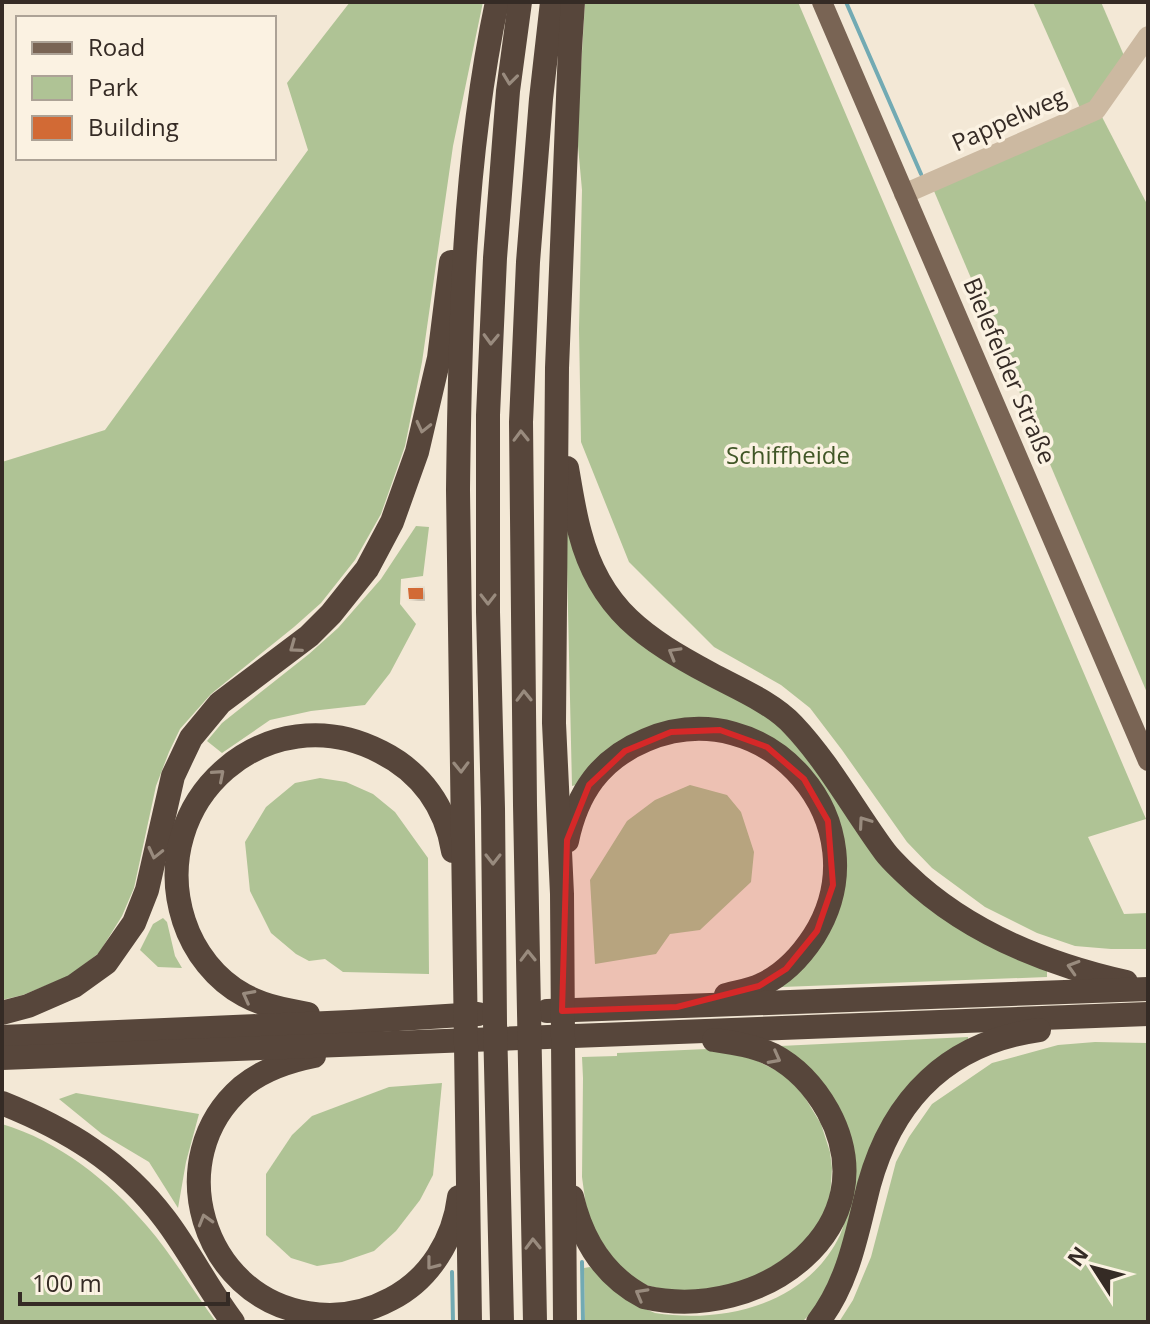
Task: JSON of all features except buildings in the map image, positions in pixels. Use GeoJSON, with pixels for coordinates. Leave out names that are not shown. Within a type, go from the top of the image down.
{"type":"FeatureCollection","features":[{"type":"Feature","properties":{"kind":"highway"},"geometry":{"type":"LineString","coordinates":[[470,1322],[458,490],[459,365],[472,158],[486,54],[497,2]]}},
{"type":"Feature","properties":{"kind":"highway"},"geometry":{"type":"LineString","coordinates":[[502,1322],[488,612],[488,415],[495,258],[508,91],[520,2]]}},
{"type":"Feature","properties":{"kind":"highway"},"geometry":{"type":"LineString","coordinates":[[535,1322],[521,422],[528,262],[552,2]]}},
{"type":"Feature","properties":{"kind":"highway"},"geometry":{"type":"LineString","coordinates":[[565,1322],[562,894],[554,723],[557,368],[573,2]]}},
{"type":"Feature","properties":{"kind":"highway"},"geometry":{"type":"LineString","coordinates":[[2,1013],[28,1006],[74,986],[106,963],[134,923],[147,890],[173,776],[191,738],[220,703],[309,636],[367,569],[392,522],[417,452],[439,358],[457,214],[472,158]]}},
{"type":"Feature","properties":{"kind":"highway"},"geometry":{"type":"LineString","coordinates":[[557,368],[564,456],[580,534],[592,570],[617,608],[668,651],[767,705],[792,723],[825,764],[888,856],[943,905],[975,927],[1027,951],[1067,966],[1148,988]]}},
{"type":"Feature","properties":{"kind":"highway"},"geometry":{"type":"LineString","coordinates":[[562,894],[567,840],[580,799],[605,767],[639,743],[687,729],[720,730],[760,743],[793,767],[818,799],[832,837],[835,869],[824,917],[808,945],[773,978],[759,986],[677,1007]]}},
{"type":"Feature","properties":{"kind":"highway"},"geometry":{"type":"LineString","coordinates":[[350,1022],[279,1009],[245,995],[229,986],[204,960],[188,932],[175,881],[178,847],[190,814],[208,785],[253,750],[302,736],[319,735],[357,741],[392,757],[419,779],[445,820],[450,834],[463,921]]}},
{"type":"Feature","properties":{"kind":"highway"},"geometry":{"type":"LineString","coordinates":[[2,1037],[1148,988]]}},
{"type":"Feature","properties":{"kind":"highway"},"geometry":{"type":"LineString","coordinates":[[2,1058],[1148,1014]]}},
{"type":"Feature","properties":{"kind":"highway"},"geometry":{"type":"LineString","coordinates":[[818,1322],[837,1293],[853,1250],[879,1155],[891,1128],[917,1091],[947,1064],[980,1046],[1012,1034],[1148,1014]]}},
{"type":"Feature","properties":{"kind":"highway"},"geometry":{"type":"LineString","coordinates":[[562,1110],[573,1200],[583,1233],[600,1260],[636,1293],[682,1310],[722,1311],[746,1306],[790,1284],[823,1247],[842,1200],[842,1158],[831,1117],[823,1102],[801,1076],[774,1056],[743,1046],[672,1032]]}},
{"type":"Feature","properties":{"kind":"highway"},"geometry":{"type":"LineString","coordinates":[[371,1044],[296,1060],[259,1075],[231,1098],[212,1126],[201,1158],[201,1209],[216,1248],[242,1281],[269,1300],[300,1312],[317,1314],[350,1313],[375,1307],[397,1296],[423,1275],[443,1248],[457,1212],[467,1137]]}},
{"type":"Feature","properties":{"kind":"highway"},"geometry":{"type":"LineString","coordinates":[[2,1103],[63,1130],[132,1181],[165,1219],[233,1322]]}},
{"type":"Feature","properties":{"kind":"main road","name":"Bielefelder Straße"},"geometry":{"type":"LineString","coordinates":[[822,2],[1148,761]]}},
{"type":"Feature","properties":{"kind":"street","name":"Pappelweg"},"geometry":{"type":"LineString","coordinates":[[904,194],[1096,110],[1148,36]]}},
{"type":"Feature","properties":{"kind":"highlighted area"},"geometry":{"type":"Polygon","coordinates":[[[720,730],[767,747],[804,779],[828,821],[833,885],[817,931],[786,969],[759,986],[677,1007],[562,1011],[567,840],[589,785],[625,751],[671,732],[720,730]]]}},
{"type":"Feature","properties":{"kind":"green space"},"geometry":{"type":"Polygon","coordinates":[[[350,2],[483,2],[453,146],[422,362],[405,446],[381,514],[355,560],[321,603],[211,694],[180,729],[156,786],[134,888],[122,916],[99,953],[69,976],[2,1000],[2,462],[105,430],[308,150],[287,83],[350,2]]]}},
{"type":"Feature","properties":{"kind":"green space","name":"Schiffheide"},"geometry":{"type":"Polygon","coordinates":[[[585,2],[798,2],[1146,819],[1088,837],[1124,914],[1148,913],[1148,949],[1075,946],[1037,933],[985,907],[932,868],[907,842],[810,708],[781,685],[714,647],[629,562],[581,442],[579,329],[582,190],[577,135],[585,2]]]}},
{"type":"Feature","properties":{"kind":"green space"},"geometry":{"type":"Polygon","coordinates":[[[1033,2],[1101,2],[1125,58],[1094,101],[1080,108],[1033,2]]]}},
{"type":"Feature","properties":{"kind":"green space"},"geometry":{"type":"Polygon","coordinates":[[[1101,115],[1148,206],[1148,695],[934,191],[1101,115]]]}},
{"type":"Feature","properties":{"kind":"green space"},"geometry":{"type":"Polygon","coordinates":[[[566,523],[609,610],[764,710],[817,769],[851,823],[1047,969],[1047,977],[782,987],[823,940],[839,904],[812,773],[787,749],[691,718],[664,723],[629,736],[572,786],[566,523]]]}},
{"type":"Feature","properties":{"kind":"green space"},"geometry":{"type":"Polygon","coordinates":[[[416,526],[429,527],[423,576],[401,579],[400,604],[416,624],[390,673],[365,705],[311,711],[270,720],[222,753],[207,741],[222,723],[338,628],[381,579],[416,526]]]}},
{"type":"Feature","properties":{"kind":"green space"},"geometry":{"type":"Polygon","coordinates":[[[320,778],[346,782],[373,794],[395,812],[428,858],[429,974],[343,972],[325,959],[309,961],[296,954],[271,933],[250,891],[245,842],[266,807],[295,783],[320,778]]]}},
{"type":"Feature","properties":{"kind":"green space"},"geometry":{"type":"Polygon","coordinates":[[[690,785],[727,795],[741,812],[754,852],[751,882],[700,930],[670,934],[656,954],[595,964],[590,880],[627,821],[655,800],[690,785]]]}},
{"type":"Feature","properties":{"kind":"green space"},"geometry":{"type":"Polygon","coordinates":[[[163,918],[182,968],[158,967],[140,950],[153,924],[163,918]]]}},
{"type":"Feature","properties":{"kind":"green space"},"geometry":{"type":"Polygon","coordinates":[[[968,1037],[968,1042],[910,1087],[827,1288],[802,1322],[585,1322],[584,1268],[590,1267],[628,1299],[655,1313],[709,1315],[762,1304],[808,1277],[826,1258],[840,1235],[852,1182],[780,1046],[968,1037]]]}},
{"type":"Feature","properties":{"kind":"green space"},"geometry":{"type":"Polygon","coordinates":[[[1148,1043],[1148,1322],[839,1322],[853,1300],[871,1257],[896,1162],[932,1104],[992,1063],[1058,1045],[1148,1043]]]}},
{"type":"Feature","properties":{"kind":"green space"},"geometry":{"type":"Polygon","coordinates":[[[707,1049],[754,1059],[785,1075],[804,1096],[821,1124],[832,1168],[830,1198],[814,1241],[713,1302],[642,1284],[618,1266],[588,1221],[582,1177],[582,1057],[707,1049]]]}},
{"type":"Feature","properties":{"kind":"green space"},"geometry":{"type":"Polygon","coordinates":[[[442,1083],[433,1175],[420,1200],[396,1231],[374,1251],[342,1262],[317,1266],[291,1258],[266,1235],[266,1174],[292,1135],[312,1116],[389,1087],[442,1083]]]}},
{"type":"Feature","properties":{"kind":"green space"},"geometry":{"type":"Polygon","coordinates":[[[76,1093],[199,1114],[178,1208],[149,1162],[102,1134],[59,1099],[76,1093]]]}},
{"type":"Feature","properties":{"kind":"green space"},"geometry":{"type":"Polygon","coordinates":[[[2,1124],[63,1152],[116,1193],[156,1237],[216,1322],[2,1322],[2,1124]]]}},
{"type":"Feature","properties":{"kind":"waterway"},"geometry":{"type":"LineString","coordinates":[[846,2],[921,174]]}},
{"type":"Feature","properties":{"kind":"waterway"},"geometry":{"type":"LineString","coordinates":[[582,1262],[583,1322]]}},
{"type":"Feature","properties":{"kind":"waterway"},"geometry":{"type":"LineString","coordinates":[[452,1272],[453,1322]]}}]}
